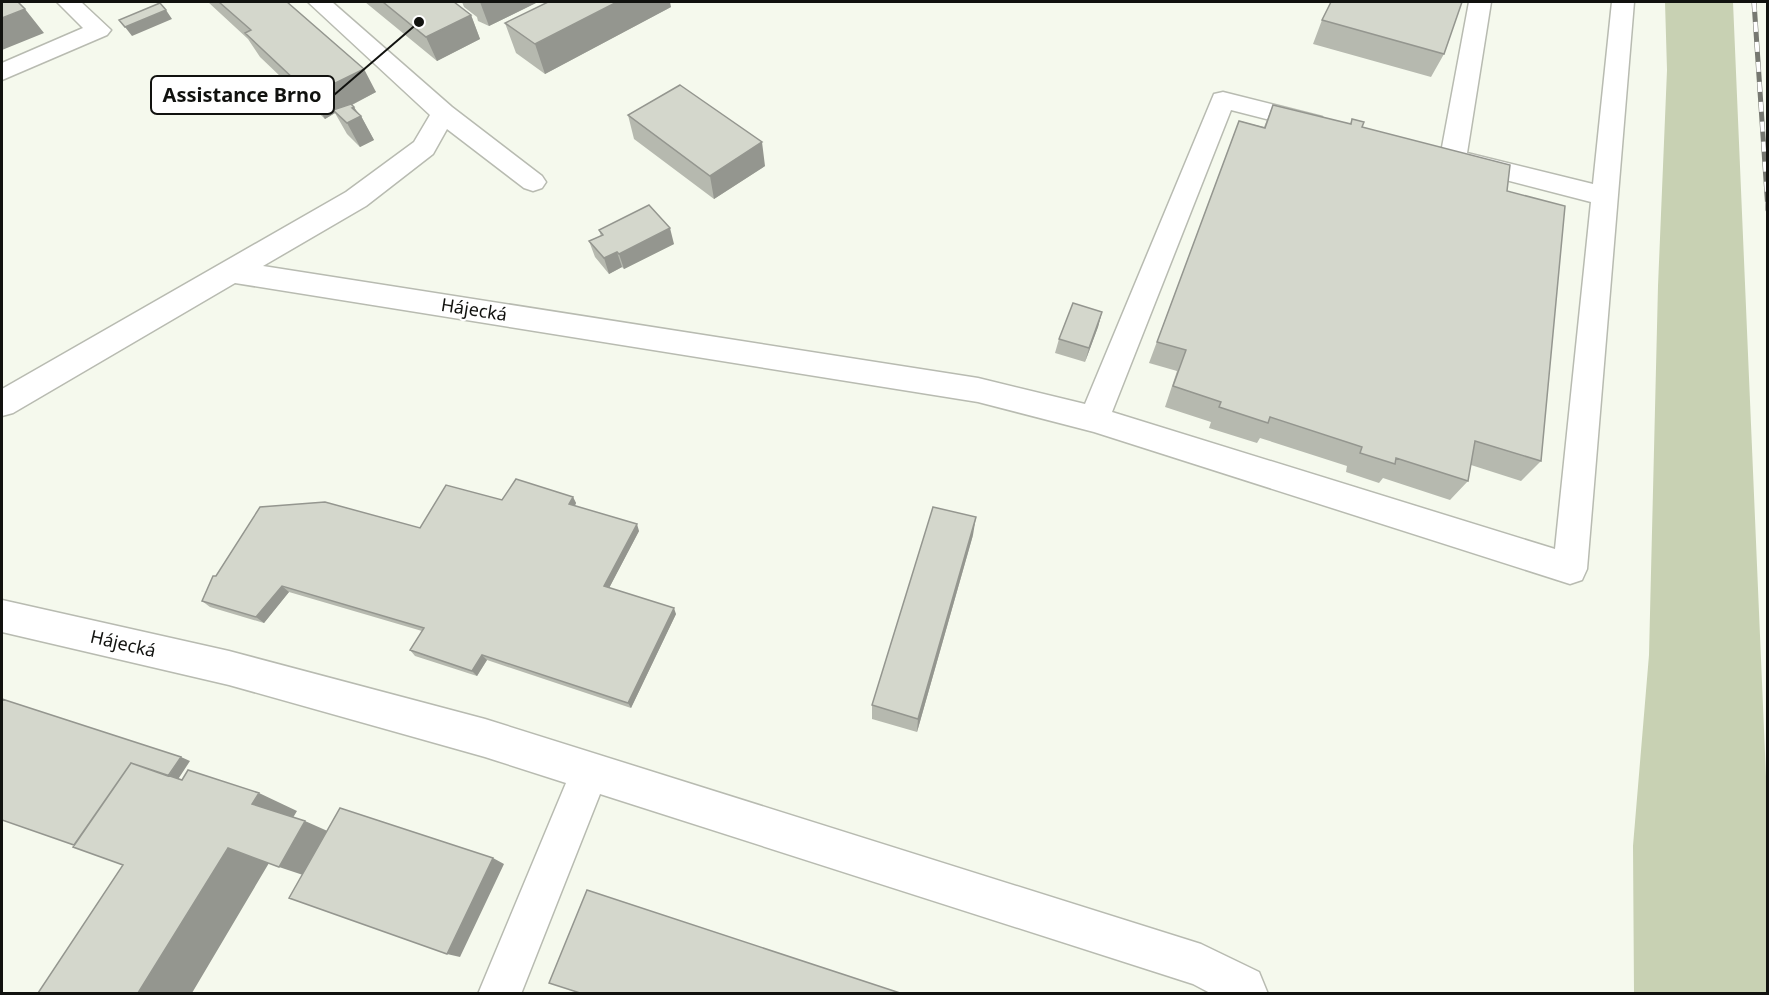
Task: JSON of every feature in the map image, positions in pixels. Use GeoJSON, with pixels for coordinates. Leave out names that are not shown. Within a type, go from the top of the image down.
{"type":"FeatureCollection","features":[{"type":"Feature","properties":{"kind":"street"},"geometry":{"type":"LineString","coordinates":[[2,72],[99,30],[68,2]]}},
{"type":"Feature","properties":{"kind":"street"},"geometry":{"type":"LineString","coordinates":[[319,2],[443,112],[533,182]]}},
{"type":"Feature","properties":{"kind":"street"},"geometry":{"type":"LineString","coordinates":[[1480,2],[1442,155],[1605,196],[1623,2]]}},
{"type":"Feature","properties":{"kind":"street"},"geometry":{"type":"LineString","coordinates":[[1094,419],[1223,100],[1339,129]]}},
{"type":"Feature","properties":{"kind":"street"},"geometry":{"type":"LineString","coordinates":[[2,404],[356,199],[424,148],[443,112]]}},
{"type":"Feature","properties":{"kind":"street","name":"Hájecká"},"geometry":{"type":"LineString","coordinates":[[231,272],[978,390],[1094,419],[1570,568],[1605,196]]}},
{"type":"Feature","properties":{"kind":"street","name":"Hájecká"},"geometry":{"type":"LineString","coordinates":[[2,616],[229,668],[485,738],[1201,965],[1244,987],[1247,993]]}},
{"type":"Feature","properties":{"kind":"street"},"geometry":{"type":"LineString","coordinates":[[499,993],[590,771]]}},
{"type":"Feature","properties":{"kind":"green space"},"geometry":{"type":"Polygon","coordinates":[[[1665,2],[1733,2],[1767,800],[1767,993],[1634,993],[1633,846],[1649,655],[1658,286],[1667,70],[1665,2]]]}},
{"type":"Feature","properties":{"kind":"building"},"geometry":{"type":"Polygon","coordinates":[[[2,2],[18,2],[25,9],[2,18],[2,2]]]}},
{"type":"Feature","properties":{"kind":"building"},"geometry":{"type":"Polygon","coordinates":[[[219,2],[287,2],[364,69],[311,95],[245,33],[251,30],[219,2]]]}},
{"type":"Feature","properties":{"kind":"building"},"geometry":{"type":"Polygon","coordinates":[[[383,2],[454,2],[471,15],[426,37],[383,2]]]}},
{"type":"Feature","properties":{"kind":"building"},"geometry":{"type":"Polygon","coordinates":[[[548,2],[617,2],[535,44],[505,23],[548,2]]]}},
{"type":"Feature","properties":{"kind":"building"},"geometry":{"type":"Polygon","coordinates":[[[1331,2],[1462,2],[1444,54],[1322,20],[1331,2]]]}},
{"type":"Feature","properties":{"kind":"building"},"geometry":{"type":"Polygon","coordinates":[[[160,3],[166,10],[125,27],[119,20],[160,3]]]}},
{"type":"Feature","properties":{"kind":"building"},"geometry":{"type":"Polygon","coordinates":[[[680,85],[762,142],[710,176],[628,115],[680,85]]]}},
{"type":"Feature","properties":{"kind":"building"},"geometry":{"type":"Polygon","coordinates":[[[351,104],[361,116],[347,123],[333,110],[351,104]]]}},
{"type":"Feature","properties":{"kind":"building"},"geometry":{"type":"Polygon","coordinates":[[[1273,105],[1351,124],[1352,119],[1364,122],[1362,127],[1510,165],[1507,191],[1565,206],[1541,461],[1475,441],[1468,481],[1396,458],[1395,464],[1360,453],[1362,447],[1270,417],[1268,423],[1219,407],[1221,402],[1173,386],[1186,350],[1157,342],[1239,121],[1265,128],[1273,105]]]}},
{"type":"Feature","properties":{"kind":"building"},"geometry":{"type":"Polygon","coordinates":[[[649,205],[670,228],[619,254],[617,252],[604,258],[589,241],[603,235],[599,230],[649,205]]]}},
{"type":"Feature","properties":{"kind":"building"},"geometry":{"type":"Polygon","coordinates":[[[1073,303],[1102,312],[1089,348],[1059,339],[1073,303]]]}},
{"type":"Feature","properties":{"kind":"building"},"geometry":{"type":"Polygon","coordinates":[[[516,479],[573,497],[569,504],[637,524],[604,586],[674,608],[628,703],[482,655],[472,671],[410,650],[424,628],[282,586],[256,617],[202,601],[213,576],[216,576],[260,507],[325,502],[420,528],[446,485],[502,500],[516,479]]]}},
{"type":"Feature","properties":{"kind":"building"},"geometry":{"type":"Polygon","coordinates":[[[933,507],[976,517],[918,719],[872,705],[933,507]]]}},
{"type":"Feature","properties":{"kind":"building"},"geometry":{"type":"Polygon","coordinates":[[[2,699],[181,757],[168,776],[131,763],[74,845],[2,820],[2,699]]]}},
{"type":"Feature","properties":{"kind":"building"},"geometry":{"type":"Polygon","coordinates":[[[131,763],[182,780],[188,770],[259,793],[252,804],[305,821],[279,867],[228,848],[138,993],[38,993],[123,865],[73,847],[131,763]]]}},
{"type":"Feature","properties":{"kind":"building"},"geometry":{"type":"Polygon","coordinates":[[[340,808],[493,858],[447,954],[289,898],[340,808]]]}},
{"type":"Feature","properties":{"kind":"building"},"geometry":{"type":"Polygon","coordinates":[[[587,890],[900,993],[580,993],[549,983],[587,890]]]}},
{"type":"Feature","properties":{"kind":"railway"},"geometry":{"type":"LineString","coordinates":[[1754,2],[1768,210]]}},
{"type":"Feature","properties":{"kind":"place","name":"Assistance Brno"},"geometry":{"type":"Point","coordinates":[419,22]}}]}
